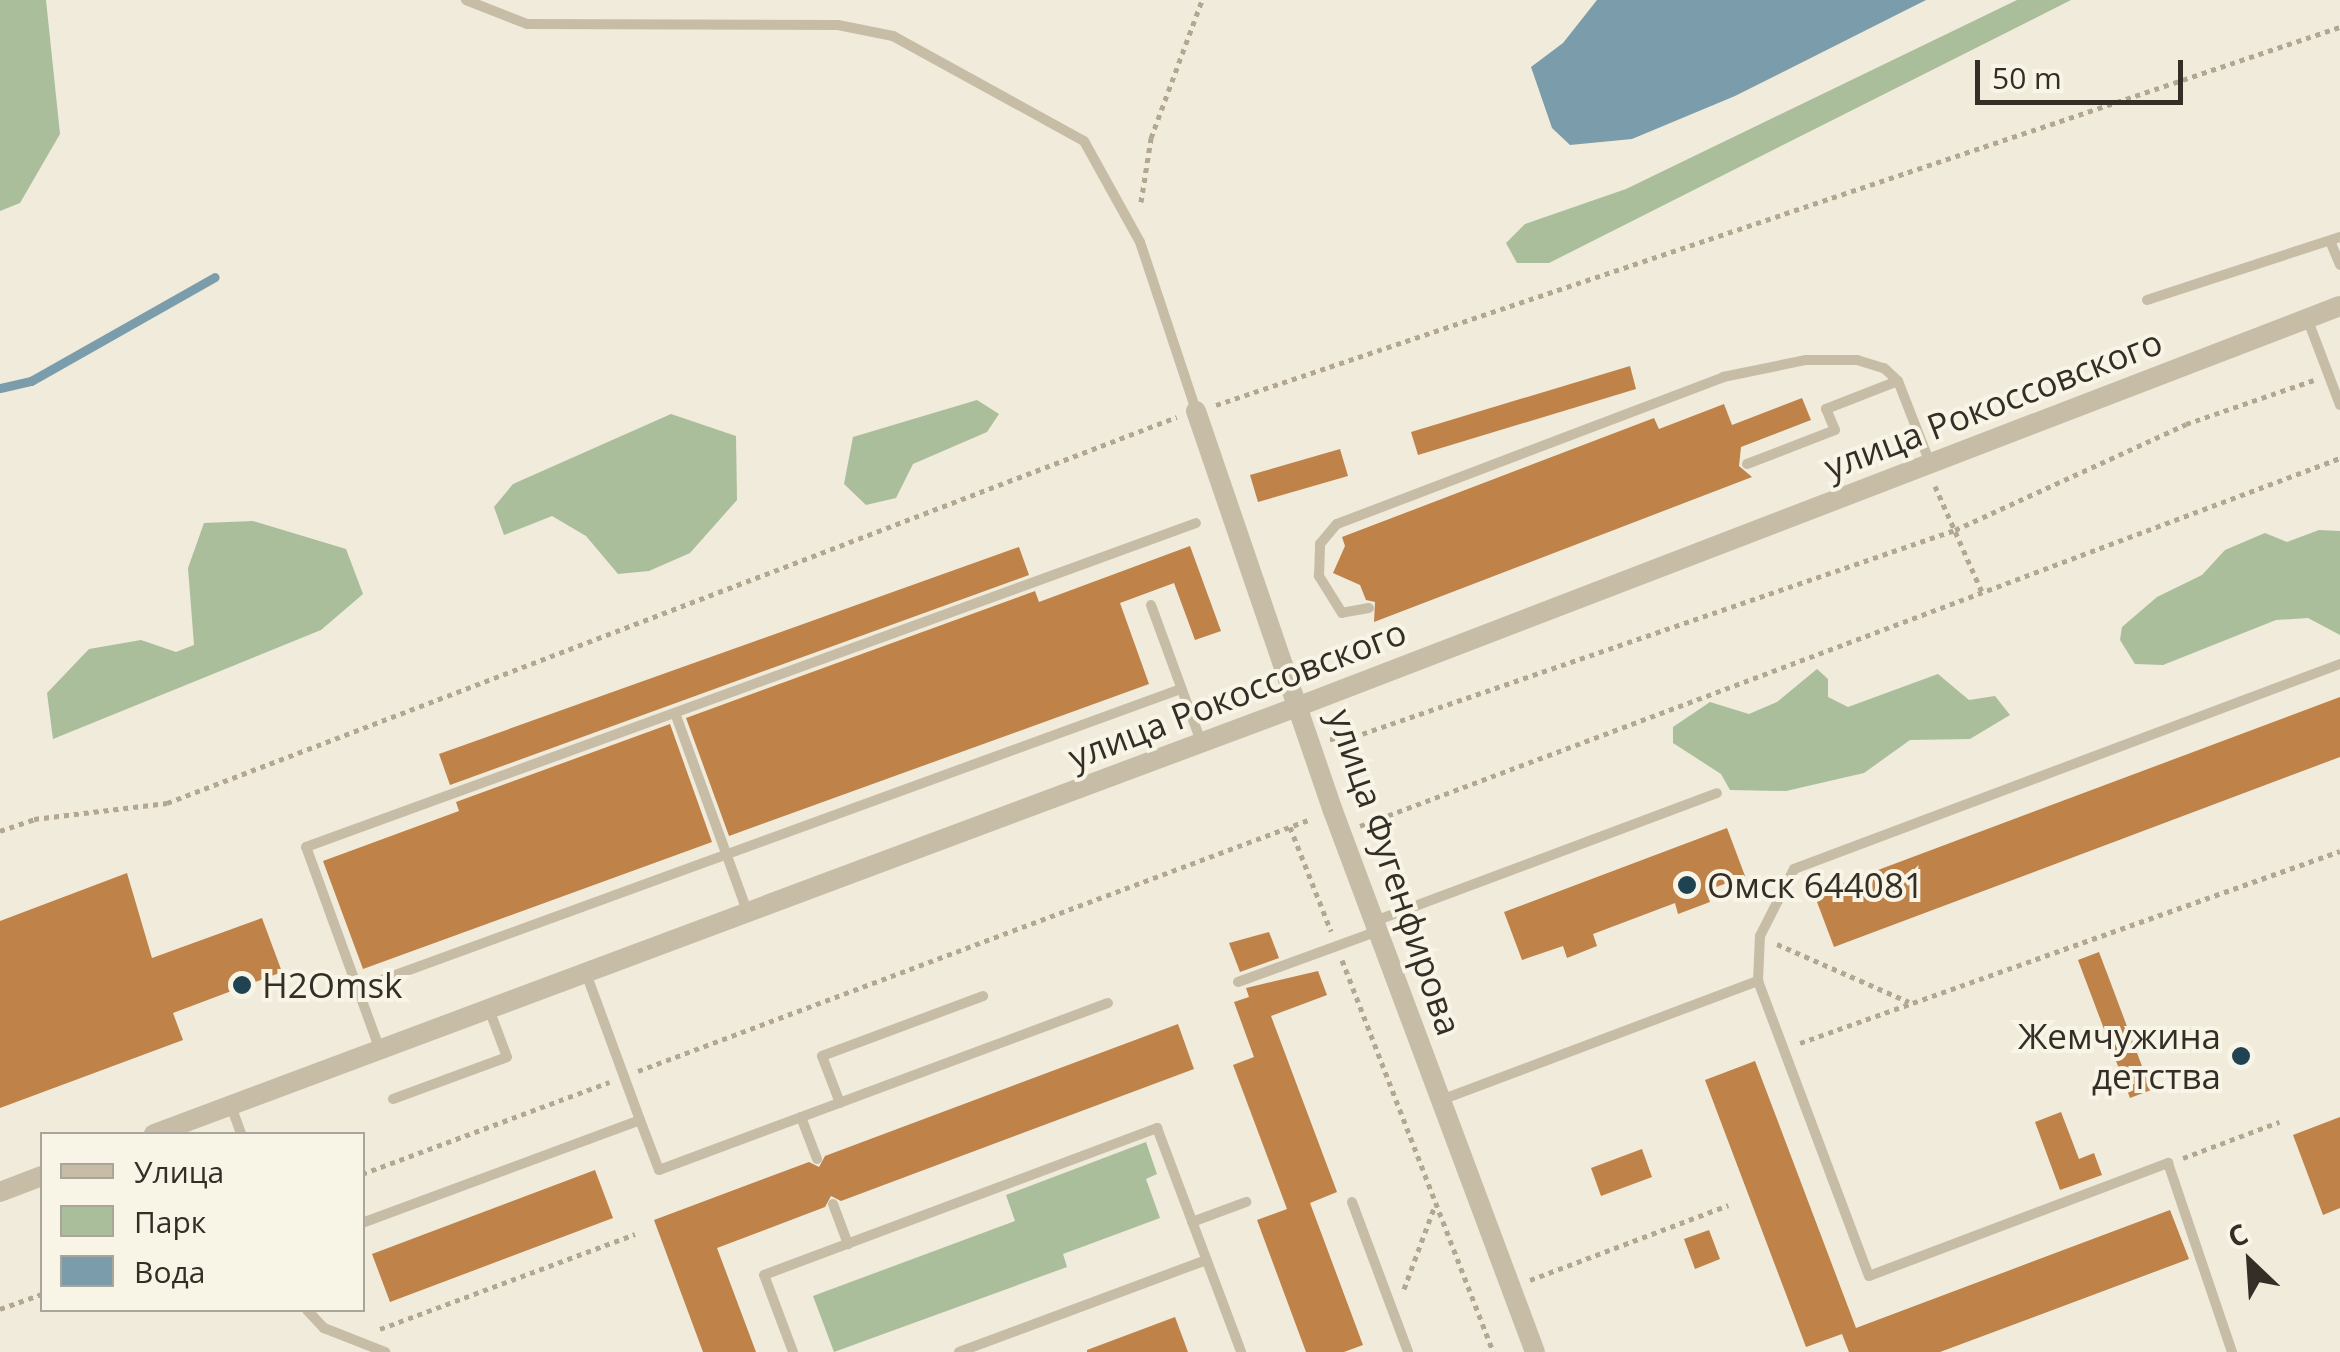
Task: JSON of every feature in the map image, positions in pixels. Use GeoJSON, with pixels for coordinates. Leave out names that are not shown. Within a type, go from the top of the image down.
{"type":"FeatureCollection","features":[{"type":"Feature","properties":{"kind":"street","name":"улица Рокоссовского"},"geometry":{"type":"LineString","coordinates":[[160,1132],[1302,705],[2340,306]]}},
{"type":"Feature","properties":{"kind":"street","name":"улица Фугенфирова"},"geometry":{"type":"LineString","coordinates":[[1196,412],[1302,705],[1341,834],[1535,1352]]}},
{"type":"Feature","properties":{"kind":"street"},"geometry":{"type":"LineString","coordinates":[[0,1192],[40,1177]]}},
{"type":"Feature","properties":{"kind":"lane"},"geometry":{"type":"LineString","coordinates":[[466,0],[527,24],[838,25],[893,36],[1084,140],[1140,242],[1196,412]]}},
{"type":"Feature","properties":{"kind":"lane"},"geometry":{"type":"LineString","coordinates":[[2147,300],[2335,239],[2340,266]]}},
{"type":"Feature","properties":{"kind":"lane"},"geometry":{"type":"LineString","coordinates":[[2308,318],[2340,404]]}},
{"type":"Feature","properties":{"kind":"lane"},"geometry":{"type":"LineString","coordinates":[[1369,608],[1342,613],[1318,576],[1320,544],[1337,524],[1723,376],[1806,360],[1857,360],[1884,368],[1898,381],[1928,464]]}},
{"type":"Feature","properties":{"kind":"lane"},"geometry":{"type":"LineString","coordinates":[[1747,464],[1835,430],[1826,408],[1898,381]]}},
{"type":"Feature","properties":{"kind":"lane"},"geometry":{"type":"LineString","coordinates":[[380,1050],[306,848],[1196,523]]}},
{"type":"Feature","properties":{"kind":"lane"},"geometry":{"type":"LineString","coordinates":[[1151,605],[1201,743]]}},
{"type":"Feature","properties":{"kind":"lane"},"geometry":{"type":"LineString","coordinates":[[2232,1352],[2168,1163],[1869,1276],[1758,980],[1760,936],[1794,869],[2340,664]]}},
{"type":"Feature","properties":{"kind":"lane"},"geometry":{"type":"LineString","coordinates":[[358,989],[1181,689]]}},
{"type":"Feature","properties":{"kind":"lane"},"geometry":{"type":"LineString","coordinates":[[674,713],[747,912]]}},
{"type":"Feature","properties":{"kind":"lane"},"geometry":{"type":"LineString","coordinates":[[1238,982],[1717,793]]}},
{"type":"Feature","properties":{"kind":"lane"},"geometry":{"type":"LineString","coordinates":[[586,973],[659,1170],[1108,1003]]}},
{"type":"Feature","properties":{"kind":"lane"},"geometry":{"type":"LineString","coordinates":[[1441,1100],[1758,980]]}},
{"type":"Feature","properties":{"kind":"lane"},"geometry":{"type":"LineString","coordinates":[[840,1103],[822,1056],[983,996]]}},
{"type":"Feature","properties":{"kind":"lane"},"geometry":{"type":"LineString","coordinates":[[393,1099],[507,1057],[489,1009]]}},
{"type":"Feature","properties":{"kind":"lane"},"geometry":{"type":"LineString","coordinates":[[231,1106],[240,1132]]}},
{"type":"Feature","properties":{"kind":"lane"},"geometry":{"type":"LineString","coordinates":[[801,1117],[816,1159]]}},
{"type":"Feature","properties":{"kind":"lane"},"geometry":{"type":"LineString","coordinates":[[365,1222],[640,1120]]}},
{"type":"Feature","properties":{"kind":"lane"},"geometry":{"type":"LineString","coordinates":[[793,1352],[764,1274],[1158,1128],[1241,1352]]}},
{"type":"Feature","properties":{"kind":"lane"},"geometry":{"type":"LineString","coordinates":[[1192,1222],[1246,1202]]}},
{"type":"Feature","properties":{"kind":"lane"},"geometry":{"type":"LineString","coordinates":[[1352,1202],[1408,1352]]}},
{"type":"Feature","properties":{"kind":"lane"},"geometry":{"type":"LineString","coordinates":[[833,1204],[848,1244]]}},
{"type":"Feature","properties":{"kind":"lane"},"geometry":{"type":"LineString","coordinates":[[960,1352],[1206,1260]]}},
{"type":"Feature","properties":{"kind":"lane"},"geometry":{"type":"LineString","coordinates":[[308,1312],[324,1328],[385,1352]]}},
{"type":"Feature","properties":{"kind":"path"},"geometry":{"type":"LineString","coordinates":[[1140,242],[1151,138],[1202,0]]}},
{"type":"Feature","properties":{"kind":"path"},"geometry":{"type":"LineString","coordinates":[[0,831],[34,819],[166,803],[941,503],[1196,412],[2340,28]]}},
{"type":"Feature","properties":{"kind":"path"},"geometry":{"type":"LineString","coordinates":[[1312,740],[1353,737],[1955,530],[2186,424],[2329,374]]}},
{"type":"Feature","properties":{"kind":"path"},"geometry":{"type":"LineString","coordinates":[[1341,834],[2340,458]]}},
{"type":"Feature","properties":{"kind":"path"},"geometry":{"type":"LineString","coordinates":[[1928,464],[1982,592]]}},
{"type":"Feature","properties":{"kind":"path"},"geometry":{"type":"LineString","coordinates":[[365,1173],[1333,811]]}},
{"type":"Feature","properties":{"kind":"path"},"geometry":{"type":"LineString","coordinates":[[1290,826],[1494,1352]]}},
{"type":"Feature","properties":{"kind":"path"},"geometry":{"type":"LineString","coordinates":[[1784,1049],[2340,851]]}},
{"type":"Feature","properties":{"kind":"path"},"geometry":{"type":"LineString","coordinates":[[1760,936],[1912,1004]]}},
{"type":"Feature","properties":{"kind":"path"},"geometry":{"type":"LineString","coordinates":[[2168,1163],[2279,1122]]}},
{"type":"Feature","properties":{"kind":"path"},"geometry":{"type":"LineString","coordinates":[[1394,1316],[1436,1203]]}},
{"type":"Feature","properties":{"kind":"path"},"geometry":{"type":"LineString","coordinates":[[1528,1280],[1728,1205]]}},
{"type":"Feature","properties":{"kind":"path"},"geometry":{"type":"LineString","coordinates":[[374,1331],[635,1234]]}},
{"type":"Feature","properties":{"kind":"path"},"geometry":{"type":"LineString","coordinates":[[0,1310],[40,1295]]}},
{"type":"Feature","properties":{"kind":"green space"},"geometry":{"type":"Polygon","coordinates":[[[0,0],[46,0],[60,134],[20,203],[0,211],[0,0]]]}},
{"type":"Feature","properties":{"kind":"green space"},"geometry":{"type":"Polygon","coordinates":[[[2017,0],[2071,0],[1549,263],[1517,263],[1506,243],[1525,224],[1626,189],[2017,0]]]}},
{"type":"Feature","properties":{"kind":"green space"},"geometry":{"type":"Polygon","coordinates":[[[977,400],[999,414],[987,432],[913,464],[896,498],[866,505],[844,484],[853,437],[977,400]]]}},
{"type":"Feature","properties":{"kind":"green space"},"geometry":{"type":"Polygon","coordinates":[[[671,414],[736,436],[737,500],[690,553],[649,571],[618,574],[586,536],[552,516],[504,535],[494,507],[513,484],[671,414]]]}},
{"type":"Feature","properties":{"kind":"green space"},"geometry":{"type":"Polygon","coordinates":[[[253,521],[346,549],[363,594],[321,630],[53,739],[47,693],[89,649],[141,640],[176,652],[194,645],[188,568],[204,523],[253,521]]]}},
{"type":"Feature","properties":{"kind":"green space"},"geometry":{"type":"Polygon","coordinates":[[[2319,530],[2340,531],[2340,635],[2308,618],[2276,620],[2163,665],[2135,664],[2120,640],[2122,627],[2157,597],[2202,575],[2225,550],[2265,533],[2287,542],[2319,530]]]}},
{"type":"Feature","properties":{"kind":"green space"},"geometry":{"type":"Polygon","coordinates":[[[1817,669],[1828,679],[1828,697],[1848,707],[1938,674],[1969,700],[1995,696],[2010,715],[1970,739],[1910,740],[1864,773],[1786,791],[1730,790],[1721,774],[1673,743],[1673,727],[1710,702],[1749,714],[1777,702],[1817,669]]]}},
{"type":"Feature","properties":{"kind":"green space"},"geometry":{"type":"Polygon","coordinates":[[[1146,1142],[1157,1174],[1146,1179],[1160,1218],[1063,1254],[1067,1267],[834,1352],[813,1296],[1015,1221],[1006,1195],[1146,1142]]]}},
{"type":"Feature","properties":{"kind":"water"},"geometry":{"type":"Polygon","coordinates":[[[1597,0],[1926,0],[1735,96],[1632,139],[1570,145],[1552,128],[1531,67],[1563,43],[1597,0]]]}},
{"type":"Feature","properties":{"kind":"building"},"geometry":{"type":"Polygon","coordinates":[[[1630,366],[1636,389],[1418,455],[1411,432],[1630,366]]]}},
{"type":"Feature","properties":{"kind":"building"},"geometry":{"type":"Polygon","coordinates":[[[1802,398],[1811,420],[1741,447],[1739,466],[1752,477],[1374,622],[1375,602],[1366,600],[1360,585],[1333,573],[1345,546],[1342,537],[1654,418],[1659,429],[1724,404],[1732,425],[1802,398]]]}},
{"type":"Feature","properties":{"kind":"building"},"geometry":{"type":"Polygon","coordinates":[[[1340,449],[1348,476],[1258,502],[1250,475],[1340,449]]]}},
{"type":"Feature","properties":{"kind":"building"},"geometry":{"type":"Polygon","coordinates":[[[1190,546],[1221,631],[1195,640],[1174,583],[1120,603],[1149,684],[729,836],[686,718],[1035,591],[1039,602],[1190,546]]]}},
{"type":"Feature","properties":{"kind":"building"},"geometry":{"type":"Polygon","coordinates":[[[1019,547],[1029,575],[450,785],[439,754],[1019,547]]]}},
{"type":"Feature","properties":{"kind":"building"},"geometry":{"type":"Polygon","coordinates":[[[2340,697],[2340,757],[1834,947],[1814,894],[2340,697]]]}},
{"type":"Feature","properties":{"kind":"building"},"geometry":{"type":"Polygon","coordinates":[[[670,724],[712,842],[363,969],[323,861],[459,811],[456,802],[670,724]]]}},
{"type":"Feature","properties":{"kind":"building"},"geometry":{"type":"Polygon","coordinates":[[[1727,828],[1745,876],[1706,891],[1710,902],[1678,914],[1675,903],[1593,934],[1597,946],[1567,958],[1563,946],[1522,960],[1504,912],[1727,828]]]}},
{"type":"Feature","properties":{"kind":"building"},"geometry":{"type":"Polygon","coordinates":[[[127,873],[152,958],[262,918],[282,972],[173,1013],[183,1040],[0,1108],[0,921],[127,873]]]}},
{"type":"Feature","properties":{"kind":"building"},"geometry":{"type":"Polygon","coordinates":[[[1269,932],[1279,958],[1240,972],[1229,943],[1269,932]]]}},
{"type":"Feature","properties":{"kind":"building"},"geometry":{"type":"Polygon","coordinates":[[[2099,952],[2151,1090],[2130,1098],[2078,960],[2099,952]]]}},
{"type":"Feature","properties":{"kind":"building"},"geometry":{"type":"Polygon","coordinates":[[[1318,971],[1327,995],[1271,1016],[1337,1192],[1310,1203],[1363,1345],[1344,1352],[1306,1352],[1257,1220],[1287,1209],[1233,1065],[1254,1057],[1234,1002],[1249,997],[1246,988],[1318,971]]]}},
{"type":"Feature","properties":{"kind":"building"},"geometry":{"type":"Polygon","coordinates":[[[1178,1024],[1194,1069],[841,1201],[831,1196],[825,1207],[717,1248],[756,1352],[703,1352],[654,1220],[809,1162],[819,1167],[825,1156],[1178,1024]]]}},
{"type":"Feature","properties":{"kind":"building"},"geometry":{"type":"Polygon","coordinates":[[[1755,1061],[1856,1328],[2170,1210],[2189,1259],[1940,1352],[1849,1352],[1842,1334],[1806,1347],[1705,1080],[1755,1061]]]}},
{"type":"Feature","properties":{"kind":"building"},"geometry":{"type":"Polygon","coordinates":[[[2061,1112],[2079,1159],[2094,1153],[2102,1175],[2060,1190],[2035,1122],[2061,1112]]]}},
{"type":"Feature","properties":{"kind":"building"},"geometry":{"type":"Polygon","coordinates":[[[2340,1117],[2340,1208],[2323,1215],[2293,1135],[2340,1117]]]}},
{"type":"Feature","properties":{"kind":"building"},"geometry":{"type":"Polygon","coordinates":[[[1642,1149],[1652,1177],[1601,1196],[1591,1168],[1642,1149]]]}},
{"type":"Feature","properties":{"kind":"building"},"geometry":{"type":"Polygon","coordinates":[[[595,1170],[613,1218],[390,1302],[372,1254],[595,1170]]]}},
{"type":"Feature","properties":{"kind":"building"},"geometry":{"type":"Polygon","coordinates":[[[1709,1230],[1720,1259],[1695,1269],[1684,1239],[1709,1230]]]}},
{"type":"Feature","properties":{"kind":"building"},"geometry":{"type":"Polygon","coordinates":[[[1175,1317],[1188,1352],[1087,1352],[1087,1350],[1175,1317]]]}},
{"type":"Feature","properties":{"kind":"waterway"},"geometry":{"type":"LineString","coordinates":[[0,388],[31,381],[215,277]]}},
{"type":"Feature","properties":{"kind":"place","name":"Омск 644081"},"geometry":{"type":"Point","coordinates":[1687,885]}},
{"type":"Feature","properties":{"kind":"place","name":"H2Omsk"},"geometry":{"type":"Point","coordinates":[242,985]}},
{"type":"Feature","properties":{"kind":"place","name":"Жемчужина детства"},"geometry":{"type":"Point","coordinates":[2241,1056]}}]}
